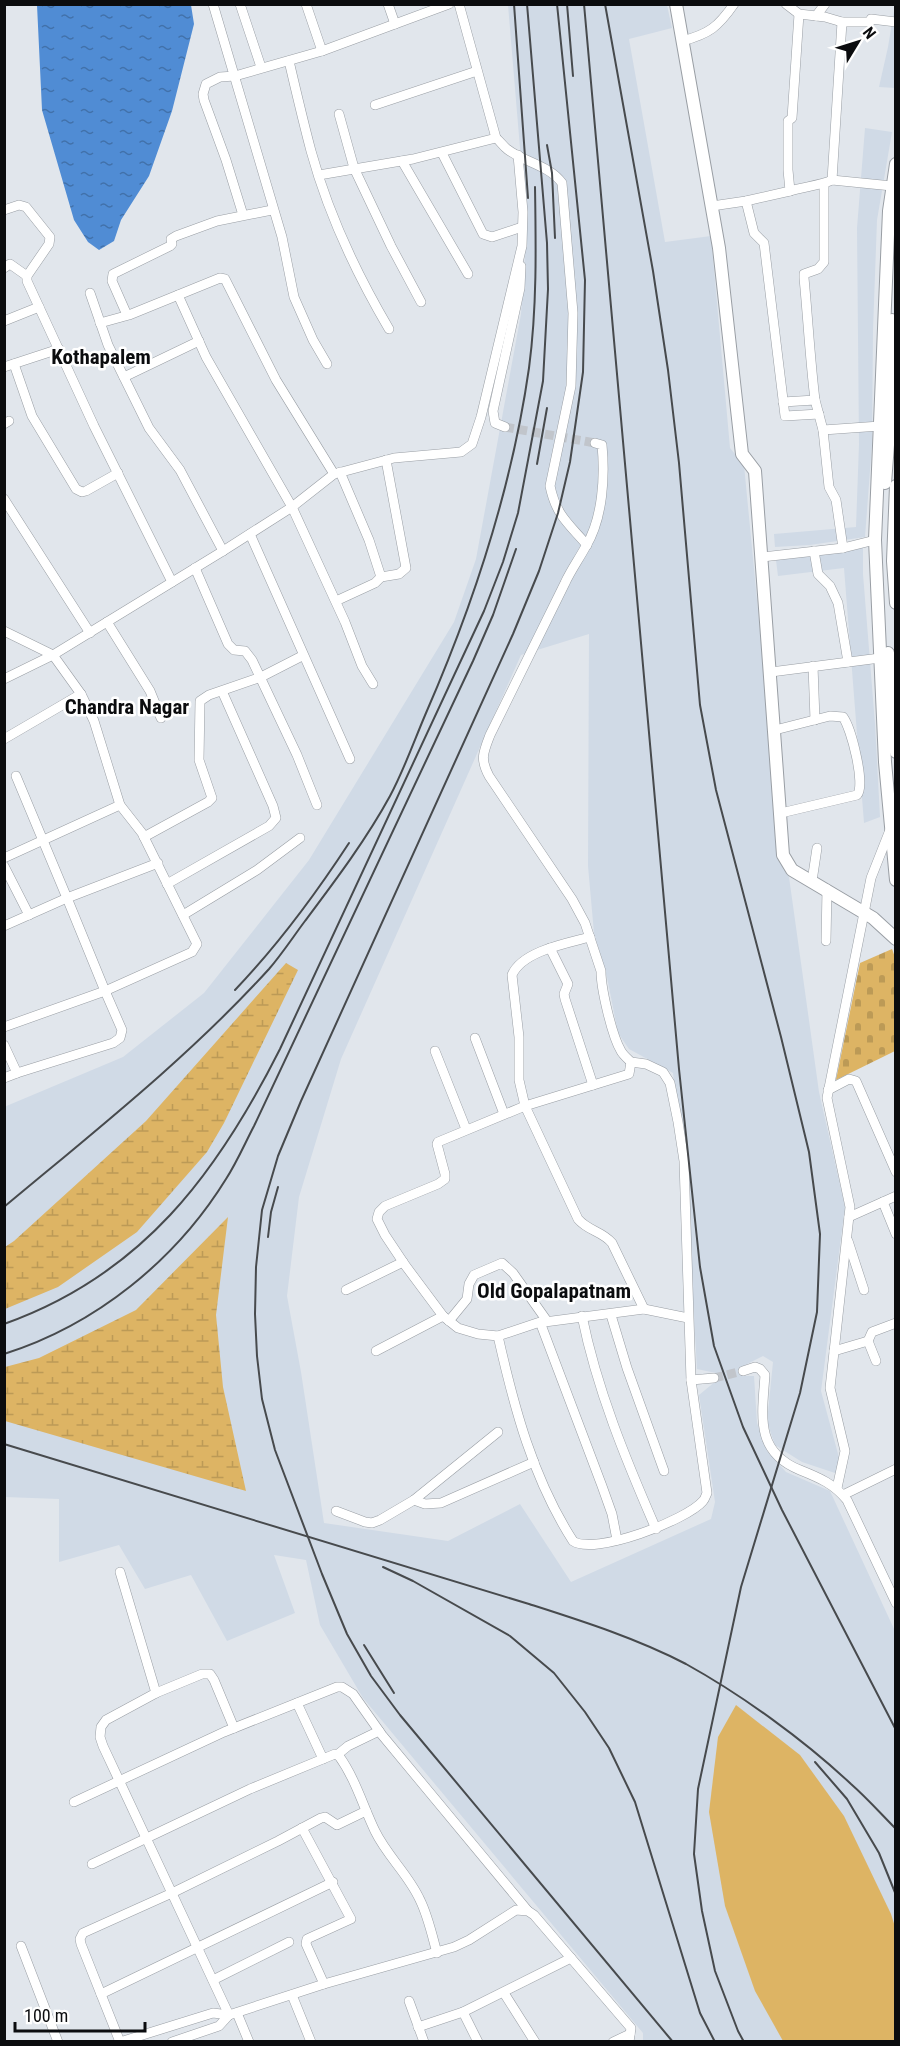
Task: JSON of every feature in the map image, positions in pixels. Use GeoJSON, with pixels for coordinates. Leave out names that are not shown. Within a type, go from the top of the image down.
{"type":"FeatureCollection","features":[{"type":"Feature","properties":{"kind":"main road"},"geometry":{"type":"LineString","coordinates":[[676,4],[722,269],[742,454],[755,471],[785,860],[792,870],[864,912],[896,939]]}},
{"type":"Feature","properties":{"kind":"main road"},"geometry":{"type":"LineString","coordinates":[[896,164],[892,186],[875,540],[885,762],[896,880]]}},
{"type":"Feature","properties":{"kind":"main road"},"geometry":{"type":"LineString","coordinates":[[896,244],[889,432],[883,513],[885,624],[896,752]]}},
{"type":"Feature","properties":{"kind":"main road"},"geometry":{"type":"LineString","coordinates":[[896,486],[894,561],[896,603]]}},
{"type":"Feature","properties":{"kind":"street"},"geometry":{"type":"LineString","coordinates":[[213,4],[287,258],[294,297],[313,340],[327,364]]}},
{"type":"Feature","properties":{"kind":"street"},"geometry":{"type":"LineString","coordinates":[[240,4],[261,67]]}},
{"type":"Feature","properties":{"kind":"street"},"geometry":{"type":"LineString","coordinates":[[306,4],[322,51]]}},
{"type":"Feature","properties":{"kind":"street"},"geometry":{"type":"LineString","coordinates":[[388,4],[395,24]]}},
{"type":"Feature","properties":{"kind":"street"},"geometry":{"type":"LineString","coordinates":[[243,215],[203,94],[209,82],[220,77],[235,76],[322,51],[449,4]]}},
{"type":"Feature","properties":{"kind":"street"},"geometry":{"type":"LineString","coordinates":[[459,4],[496,138],[508,150],[558,177],[562,183],[573,314],[571,386],[550,486],[558,513],[587,545]]}},
{"type":"Feature","properties":{"kind":"street"},"geometry":{"type":"LineString","coordinates":[[682,41],[710,32],[734,4]]}},
{"type":"Feature","properties":{"kind":"street"},"geometry":{"type":"LineString","coordinates":[[786,4],[800,14],[842,22],[870,22],[871,19],[896,22]]}},
{"type":"Feature","properties":{"kind":"street"},"geometry":{"type":"LineString","coordinates":[[816,16],[825,4]]}},
{"type":"Feature","properties":{"kind":"street"},"geometry":{"type":"LineString","coordinates":[[790,191],[788,122],[792,118],[795,51],[800,14]]}},
{"type":"Feature","properties":{"kind":"street"},"geometry":{"type":"LineString","coordinates":[[842,22],[828,182],[824,262],[818,268],[807,272],[804,278],[815,400],[822,430],[830,487],[836,500],[843,548]]}},
{"type":"Feature","properties":{"kind":"street"},"geometry":{"type":"LineString","coordinates":[[289,61],[311,153],[319,176],[357,272],[389,328]]}},
{"type":"Feature","properties":{"kind":"street"},"geometry":{"type":"LineString","coordinates":[[375,105],[477,71]]}},
{"type":"Feature","properties":{"kind":"street"},"geometry":{"type":"LineString","coordinates":[[339,114],[354,168],[391,246],[422,302]]}},
{"type":"Feature","properties":{"kind":"street"},"geometry":{"type":"LineString","coordinates":[[319,176],[442,153],[496,138]]}},
{"type":"Feature","properties":{"kind":"street"},"geometry":{"type":"LineString","coordinates":[[442,153],[483,234],[492,237],[522,227]]}},
{"type":"Feature","properties":{"kind":"street"},"geometry":{"type":"LineString","coordinates":[[505,427],[494,421],[494,411],[520,288],[522,227],[518,155]]}},
{"type":"Feature","properties":{"kind":"street"},"geometry":{"type":"LineString","coordinates":[[402,161],[468,274]]}},
{"type":"Feature","properties":{"kind":"street"},"geometry":{"type":"LineString","coordinates":[[712,206],[746,201],[828,182],[892,186]]}},
{"type":"Feature","properties":{"kind":"street"},"geometry":{"type":"LineString","coordinates":[[746,201],[754,233],[764,243],[785,416],[819,414]]}},
{"type":"Feature","properties":{"kind":"street"},"geometry":{"type":"LineString","coordinates":[[4,210],[19,205],[26,207],[50,237],[49,244],[27,276],[27,281],[94,426],[172,582]]}},
{"type":"Feature","properties":{"kind":"street"},"geometry":{"type":"LineString","coordinates":[[126,315],[112,281],[113,274],[170,246],[171,239],[176,236],[217,221],[272,210]]}},
{"type":"Feature","properties":{"kind":"street"},"geometry":{"type":"LineString","coordinates":[[4,679],[90,633],[223,551],[292,507],[337,473],[386,460],[465,450],[472,444],[482,417],[522,246]]}},
{"type":"Feature","properties":{"kind":"street"},"geometry":{"type":"LineString","coordinates":[[4,268],[10,264],[27,276]]}},
{"type":"Feature","properties":{"kind":"street"},"geometry":{"type":"LineString","coordinates":[[100,323],[219,278],[225,279],[276,380],[337,473],[375,557],[381,577]]}},
{"type":"Feature","properties":{"kind":"street"},"geometry":{"type":"LineString","coordinates":[[90,293],[108,345],[149,428],[180,470],[223,551]]}},
{"type":"Feature","properties":{"kind":"street"},"geometry":{"type":"LineString","coordinates":[[178,295],[218,378],[292,507],[336,601],[362,666],[373,684]]}},
{"type":"Feature","properties":{"kind":"street"},"geometry":{"type":"LineString","coordinates":[[4,321],[39,307]]}},
{"type":"Feature","properties":{"kind":"street"},"geometry":{"type":"LineString","coordinates":[[124,377],[199,341]]}},
{"type":"Feature","properties":{"kind":"street"},"geometry":{"type":"LineString","coordinates":[[59,349],[9,365],[32,416],[76,489],[86,491],[118,473]]}},
{"type":"Feature","properties":{"kind":"street"},"geometry":{"type":"LineString","coordinates":[[783,402],[815,400]]}},
{"type":"Feature","properties":{"kind":"street"},"geometry":{"type":"LineString","coordinates":[[822,430],[880,426]]}},
{"type":"Feature","properties":{"kind":"street"},"geometry":{"type":"LineString","coordinates":[[498,1336],[511,1392],[534,1462],[546,1492],[573,1541],[583,1544],[617,1540],[656,1529],[704,1500],[707,1493],[691,1380],[684,1161],[670,1083],[663,1072],[646,1064],[630,1062],[621,1051],[611,1022],[601,971],[590,937],[572,899],[502,795],[483,762],[483,753],[490,735],[576,561],[587,545],[598,512],[603,470],[602,445],[595,442]]}},
{"type":"Feature","properties":{"kind":"street"},"geometry":{"type":"LineString","coordinates":[[336,601],[375,583],[381,577],[399,574],[406,568],[386,460]]}},
{"type":"Feature","properties":{"kind":"street"},"geometry":{"type":"LineString","coordinates":[[4,499],[90,633]]}},
{"type":"Feature","properties":{"kind":"street"},"geometry":{"type":"LineString","coordinates":[[250,534],[302,656],[350,759]]}},
{"type":"Feature","properties":{"kind":"street"},"geometry":{"type":"LineString","coordinates":[[762,557],[843,548],[875,540]]}},
{"type":"Feature","properties":{"kind":"street"},"geometry":{"type":"LineString","coordinates":[[814,551],[818,574],[830,586],[838,603],[849,662]]}},
{"type":"Feature","properties":{"kind":"street"},"geometry":{"type":"LineString","coordinates":[[195,568],[228,644],[234,650],[247,653],[261,677],[317,805]]}},
{"type":"Feature","properties":{"kind":"street"},"geometry":{"type":"LineString","coordinates":[[107,622],[150,691],[161,718]]}},
{"type":"Feature","properties":{"kind":"street"},"geometry":{"type":"LineString","coordinates":[[4,631],[52,655],[81,694],[94,721],[120,805],[138,825],[197,944],[195,949],[105,991],[4,1027]]}},
{"type":"Feature","properties":{"kind":"street"},"geometry":{"type":"LineString","coordinates":[[144,837],[212,798],[199,760],[200,701],[209,695],[261,677],[302,656]]}},
{"type":"Feature","properties":{"kind":"street"},"geometry":{"type":"LineString","coordinates":[[771,672],[880,658]]}},
{"type":"Feature","properties":{"kind":"street"},"geometry":{"type":"LineString","coordinates":[[813,666],[815,720]]}},
{"type":"Feature","properties":{"kind":"street"},"geometry":{"type":"LineString","coordinates":[[167,884],[269,826],[276,818],[273,806],[222,691]]}},
{"type":"Feature","properties":{"kind":"street"},"geometry":{"type":"LineString","coordinates":[[4,739],[81,694]]}},
{"type":"Feature","properties":{"kind":"street"},"geometry":{"type":"LineString","coordinates":[[775,730],[837,715],[845,719],[861,781],[861,791],[857,795],[782,813]]}},
{"type":"Feature","properties":{"kind":"street"},"geometry":{"type":"LineString","coordinates":[[4,1078],[113,1043],[120,1038],[122,1030],[16,776]]}},
{"type":"Feature","properties":{"kind":"street"},"geometry":{"type":"LineString","coordinates":[[4,858],[120,805]]}},
{"type":"Feature","properties":{"kind":"street"},"geometry":{"type":"LineString","coordinates":[[840,1492],[845,1450],[830,1388],[850,1207],[827,1098],[871,878],[890,828]]}},
{"type":"Feature","properties":{"kind":"street"},"geometry":{"type":"LineString","coordinates":[[183,915],[257,870],[300,838]]}},
{"type":"Feature","properties":{"kind":"street"},"geometry":{"type":"LineString","coordinates":[[812,881],[816,848]]}},
{"type":"Feature","properties":{"kind":"street"},"geometry":{"type":"LineString","coordinates":[[4,926],[67,898],[158,863]]}},
{"type":"Feature","properties":{"kind":"street"},"geometry":{"type":"LineString","coordinates":[[4,867],[28,915]]}},
{"type":"Feature","properties":{"kind":"street"},"geometry":{"type":"LineString","coordinates":[[826,941],[827,889]]}},
{"type":"Feature","properties":{"kind":"street"},"geometry":{"type":"LineString","coordinates":[[590,937],[550,948],[520,963],[512,975],[519,1037],[519,1080],[525,1106],[578,1219],[588,1229],[603,1234],[612,1243],[644,1309]]}},
{"type":"Feature","properties":{"kind":"street"},"geometry":{"type":"LineString","coordinates":[[550,948],[568,984],[564,994],[565,999],[593,1085]]}},
{"type":"Feature","properties":{"kind":"street"},"geometry":{"type":"LineString","coordinates":[[476,1038],[504,1114]]}},
{"type":"Feature","properties":{"kind":"street"},"geometry":{"type":"LineString","coordinates":[[4,1045],[17,1073]]}},
{"type":"Feature","properties":{"kind":"street"},"geometry":{"type":"LineString","coordinates":[[435,1051],[466,1129]]}},
{"type":"Feature","properties":{"kind":"street"},"geometry":{"type":"LineString","coordinates":[[630,1062],[629,1074],[525,1106],[444,1138],[436,1144],[445,1179],[386,1206],[379,1212],[377,1219],[403,1262],[446,1318],[458,1328],[478,1334],[498,1336],[543,1322],[644,1309],[688,1318]]}},
{"type":"Feature","properties":{"kind":"street"},"geometry":{"type":"LineString","coordinates":[[828,1090],[849,1079],[856,1081],[896,1172]]}},
{"type":"Feature","properties":{"kind":"street"},"geometry":{"type":"LineString","coordinates":[[849,1217],[896,1196]]}},
{"type":"Feature","properties":{"kind":"street"},"geometry":{"type":"LineString","coordinates":[[883,1202],[896,1234]]}},
{"type":"Feature","properties":{"kind":"street"},"geometry":{"type":"LineString","coordinates":[[846,1236],[864,1290]]}},
{"type":"Feature","properties":{"kind":"street"},"geometry":{"type":"LineString","coordinates":[[346,1290],[403,1262]]}},
{"type":"Feature","properties":{"kind":"street"},"geometry":{"type":"LineString","coordinates":[[376,1351],[446,1318],[467,1299],[469,1284],[474,1275],[502,1263],[513,1273],[543,1322],[612,1514],[617,1540]]}},
{"type":"Feature","properties":{"kind":"street"},"geometry":{"type":"LineString","coordinates":[[611,1315],[627,1368],[664,1471]]}},
{"type":"Feature","properties":{"kind":"street"},"geometry":{"type":"LineString","coordinates":[[582,1316],[590,1357],[602,1393],[656,1529]]}},
{"type":"Feature","properties":{"kind":"street"},"geometry":{"type":"LineString","coordinates":[[876,1361],[868,1341],[872,1332],[896,1323]]}},
{"type":"Feature","properties":{"kind":"street"},"geometry":{"type":"LineString","coordinates":[[834,1351],[868,1341]]}},
{"type":"Feature","properties":{"kind":"street"},"geometry":{"type":"LineString","coordinates":[[743,1371],[755,1367],[765,1375],[763,1432],[777,1457],[793,1468],[825,1480],[840,1492],[896,1603]]}},
{"type":"Feature","properties":{"kind":"street"},"geometry":{"type":"LineString","coordinates":[[691,1380],[714,1378]]}},
{"type":"Feature","properties":{"kind":"street"},"geometry":{"type":"LineString","coordinates":[[336,1511],[372,1523],[414,1500],[498,1432]]}},
{"type":"Feature","properties":{"kind":"street"},"geometry":{"type":"LineString","coordinates":[[414,1500],[425,1504],[441,1503],[534,1462]]}},
{"type":"Feature","properties":{"kind":"street"},"geometry":{"type":"LineString","coordinates":[[840,1492],[896,1469]]}},
{"type":"Feature","properties":{"kind":"street"},"geometry":{"type":"LineString","coordinates":[[120,1572],[156,1693]]}},
{"type":"Feature","properties":{"kind":"street"},"geometry":{"type":"LineString","coordinates":[[234,1728],[214,1680],[210,1674],[202,1674],[156,1693],[117,1713],[101,1727],[100,1737],[118,1781],[213,1980],[249,2042]]}},
{"type":"Feature","properties":{"kind":"street"},"geometry":{"type":"LineString","coordinates":[[74,1802],[234,1728],[342,1687],[353,1694],[379,1731],[528,1911],[534,1915],[631,2028],[629,2038],[613,2042]]}},
{"type":"Feature","properties":{"kind":"street"},"geometry":{"type":"LineString","coordinates":[[297,1703],[323,1759]]}},
{"type":"Feature","properties":{"kind":"street"},"geometry":{"type":"LineString","coordinates":[[92,1864],[250,1789],[337,1755],[348,1746],[379,1731]]}},
{"type":"Feature","properties":{"kind":"street"},"geometry":{"type":"LineString","coordinates":[[337,1755],[344,1762],[388,1854],[421,1900],[437,1953]]}},
{"type":"Feature","properties":{"kind":"street"},"geometry":{"type":"LineString","coordinates":[[366,1811],[337,1825],[325,1817],[172,1893],[83,1933],[80,1939],[81,1944],[120,2041],[213,2013],[233,2014],[324,1984],[437,1953],[469,1940],[516,1910],[528,1911]]}},
{"type":"Feature","properties":{"kind":"street"},"geometry":{"type":"LineString","coordinates":[[302,1828],[351,1919],[307,1939],[306,1944],[324,1984]]}},
{"type":"Feature","properties":{"kind":"street"},"geometry":{"type":"LineString","coordinates":[[101,1994],[333,1882]]}},
{"type":"Feature","properties":{"kind":"street"},"geometry":{"type":"LineString","coordinates":[[213,1980],[289,1942]]}},
{"type":"Feature","properties":{"kind":"street"},"geometry":{"type":"LineString","coordinates":[[21,1946],[58,2042]]}},
{"type":"Feature","properties":{"kind":"street"},"geometry":{"type":"LineString","coordinates":[[418,2027],[463,2012],[571,1958]]}},
{"type":"Feature","properties":{"kind":"street"},"geometry":{"type":"LineString","coordinates":[[504,1993],[535,2042]]}},
{"type":"Feature","properties":{"kind":"street"},"geometry":{"type":"LineString","coordinates":[[292,1995],[311,2042]]}},
{"type":"Feature","properties":{"kind":"street"},"geometry":{"type":"LineString","coordinates":[[409,2001],[424,2042]]}},
{"type":"Feature","properties":{"kind":"street"},"geometry":{"type":"LineString","coordinates":[[463,2012],[478,2042]]}},
{"type":"Feature","properties":{"kind":"street"},"geometry":{"type":"LineString","coordinates":[[179,2041],[219,2026],[233,2014]]}},
{"type":"Feature","properties":{"kind":"shaded area"},"geometry":{"type":"Polygon","coordinates":[[[508,5],[667,5],[672,28],[629,39],[665,242],[711,236],[730,448],[744,465],[783,869],[789,877],[819,1092],[845,1207],[821,1391],[844,1476],[802,1462],[775,1445],[767,1422],[773,1362],[763,1356],[741,1367],[743,1376],[754,1376],[757,1423],[767,1451],[786,1472],[830,1491],[895,1631],[895,2041],[643,2041],[643,2033],[363,1698],[320,1625],[306,1560],[274,1555],[295,1613],[227,1641],[191,1575],[145,1589],[119,1545],[59,1562],[59,1499],[5,1497],[4,1107],[123,1057],[204,993],[309,860],[454,622],[476,559],[521,314],[526,242],[508,5]],[[589,634],[521,655],[341,1059],[299,1197],[287,1296],[324,1523],[448,1541],[520,1504],[571,1582],[711,1519],[715,1502],[699,1395],[716,1381],[716,1373],[697,1369],[688,1212],[673,1073],[629,1049],[618,1033],[607,977],[594,933],[588,866],[589,634]]]}},
{"type":"Feature","properties":{"kind":"shaded area"},"geometry":{"type":"Polygon","coordinates":[[[895,5],[895,88],[879,87],[888,47],[895,5]]]}},
{"type":"Feature","properties":{"kind":"shaded area"},"geometry":{"type":"Polygon","coordinates":[[[865,128],[892,132],[877,220],[872,444],[865,537],[810,545],[775,547],[774,534],[856,527],[859,444],[857,228],[865,128]]]}},
{"type":"Feature","properties":{"kind":"shaded area"},"geometry":{"type":"Polygon","coordinates":[[[863,547],[880,817],[864,823],[844,568],[778,576],[776,560],[863,547]]]}},
{"type":"Feature","properties":{"kind":"green space"},"geometry":{"type":"Polygon","coordinates":[[[892,949],[896,960],[895,1051],[836,1080],[860,963],[892,949]]]}},
{"type":"Feature","properties":{"kind":"green space"},"geometry":{"type":"Polygon","coordinates":[[[286,963],[298,970],[224,1123],[207,1152],[137,1232],[58,1287],[5,1309],[5,1247],[146,1121],[286,963]]]}},
{"type":"Feature","properties":{"kind":"green space"},"geometry":{"type":"Polygon","coordinates":[[[228,1217],[216,1315],[223,1387],[246,1491],[5,1421],[5,1367],[39,1358],[136,1310],[228,1217]]]}},
{"type":"Feature","properties":{"kind":"green space"},"geometry":{"type":"Polygon","coordinates":[[[736,1705],[800,1755],[844,1816],[891,1914],[896,1930],[895,2041],[783,2041],[755,1991],[725,1906],[709,1812],[718,1737],[736,1705]]]}},
{"type":"Feature","properties":{"kind":"water"},"geometry":{"type":"Polygon","coordinates":[[[37,5],[191,5],[194,24],[172,111],[149,176],[121,220],[114,241],[99,250],[88,242],[74,220],[42,110],[37,5]]]}},
{"type":"Feature","properties":{"kind":"tunnel"},"geometry":{"type":"LineString","coordinates":[[505,427],[595,443]]}},
{"type":"Feature","properties":{"kind":"tunnel"},"geometry":{"type":"LineString","coordinates":[[714,1378],[743,1371]]}},
{"type":"Feature","properties":{"kind":"railway"},"geometry":{"type":"LineString","coordinates":[[514,4],[528,198]]}},
{"type":"Feature","properties":{"kind":"railway"},"geometry":{"type":"LineString","coordinates":[[4,1324],[53,1303],[96,1278],[135,1248],[170,1215],[230,1138],[280,1049],[484,611],[503,562],[518,513],[543,381],[548,289],[547,243],[527,4]]}},
{"type":"Feature","properties":{"kind":"railway"},"geometry":{"type":"LineString","coordinates":[[557,4],[585,280],[583,372],[570,462],[558,513],[539,571],[513,634],[278,1156],[262,1210],[256,1267],[257,1356],[262,1399],[275,1450],[347,1634],[371,1676],[400,1715],[673,2042]]}},
{"type":"Feature","properties":{"kind":"railway"},"geometry":{"type":"LineString","coordinates":[[567,4],[573,76]]}},
{"type":"Feature","properties":{"kind":"railway"},"geometry":{"type":"LineString","coordinates":[[584,4],[679,1069],[700,1267],[714,1346],[743,1427],[782,1510],[896,1730]]}},
{"type":"Feature","properties":{"kind":"railway"},"geometry":{"type":"LineString","coordinates":[[605,4],[653,271],[668,370],[679,463],[700,705],[716,790],[809,1152],[820,1234],[817,1312],[800,1393],[741,1587],[698,1789],[694,1854],[702,1911],[715,1971],[744,2042]]}},
{"type":"Feature","properties":{"kind":"railway"},"geometry":{"type":"LineString","coordinates":[[547,145],[552,173],[555,238]]}},
{"type":"Feature","properties":{"kind":"railway"},"geometry":{"type":"LineString","coordinates":[[4,1207],[174,1063],[207,1033],[269,969],[350,860],[390,796],[460,629],[502,500],[522,412],[532,345],[535,187]]}},
{"type":"Feature","properties":{"kind":"railway"},"geometry":{"type":"LineString","coordinates":[[537,464],[547,408]]}},
{"type":"Feature","properties":{"kind":"railway"},"geometry":{"type":"LineString","coordinates":[[4,1354],[70,1326],[131,1286],[183,1236],[206,1209],[226,1179],[254,1126],[473,661],[493,615],[516,549]]}},
{"type":"Feature","properties":{"kind":"railway"},"geometry":{"type":"LineString","coordinates":[[235,990],[295,919],[349,843]]}},
{"type":"Feature","properties":{"kind":"railway"},"geometry":{"type":"LineString","coordinates":[[268,1237],[271,1212],[278,1187]]}},
{"type":"Feature","properties":{"kind":"railway"},"geometry":{"type":"LineString","coordinates":[[4,1444],[529,1604],[648,1646],[707,1676],[772,1719],[833,1767],[896,1829]]}},
{"type":"Feature","properties":{"kind":"railway"},"geometry":{"type":"LineString","coordinates":[[383,1567],[413,1581],[510,1636],[554,1673],[585,1712],[609,1748],[635,1802],[700,2013],[715,2042]]}},
{"type":"Feature","properties":{"kind":"railway"},"geometry":{"type":"LineString","coordinates":[[364,1645],[394,1693]]}},
{"type":"Feature","properties":{"kind":"railway"},"geometry":{"type":"LineString","coordinates":[[815,1762],[847,1799],[879,1853],[896,1895]]}},
{"type":"Feature","properties":{"kind":"district","name":"Kothapalem"},"geometry":{"type":"Point","coordinates":[101,357]}},
{"type":"Feature","properties":{"kind":"district","name":"Chandra Nagar"},"geometry":{"type":"Point","coordinates":[127,707]}},
{"type":"Feature","properties":{"kind":"district","name":"Old Gopalapatnam"},"geometry":{"type":"Point","coordinates":[554,1291]}}]}
